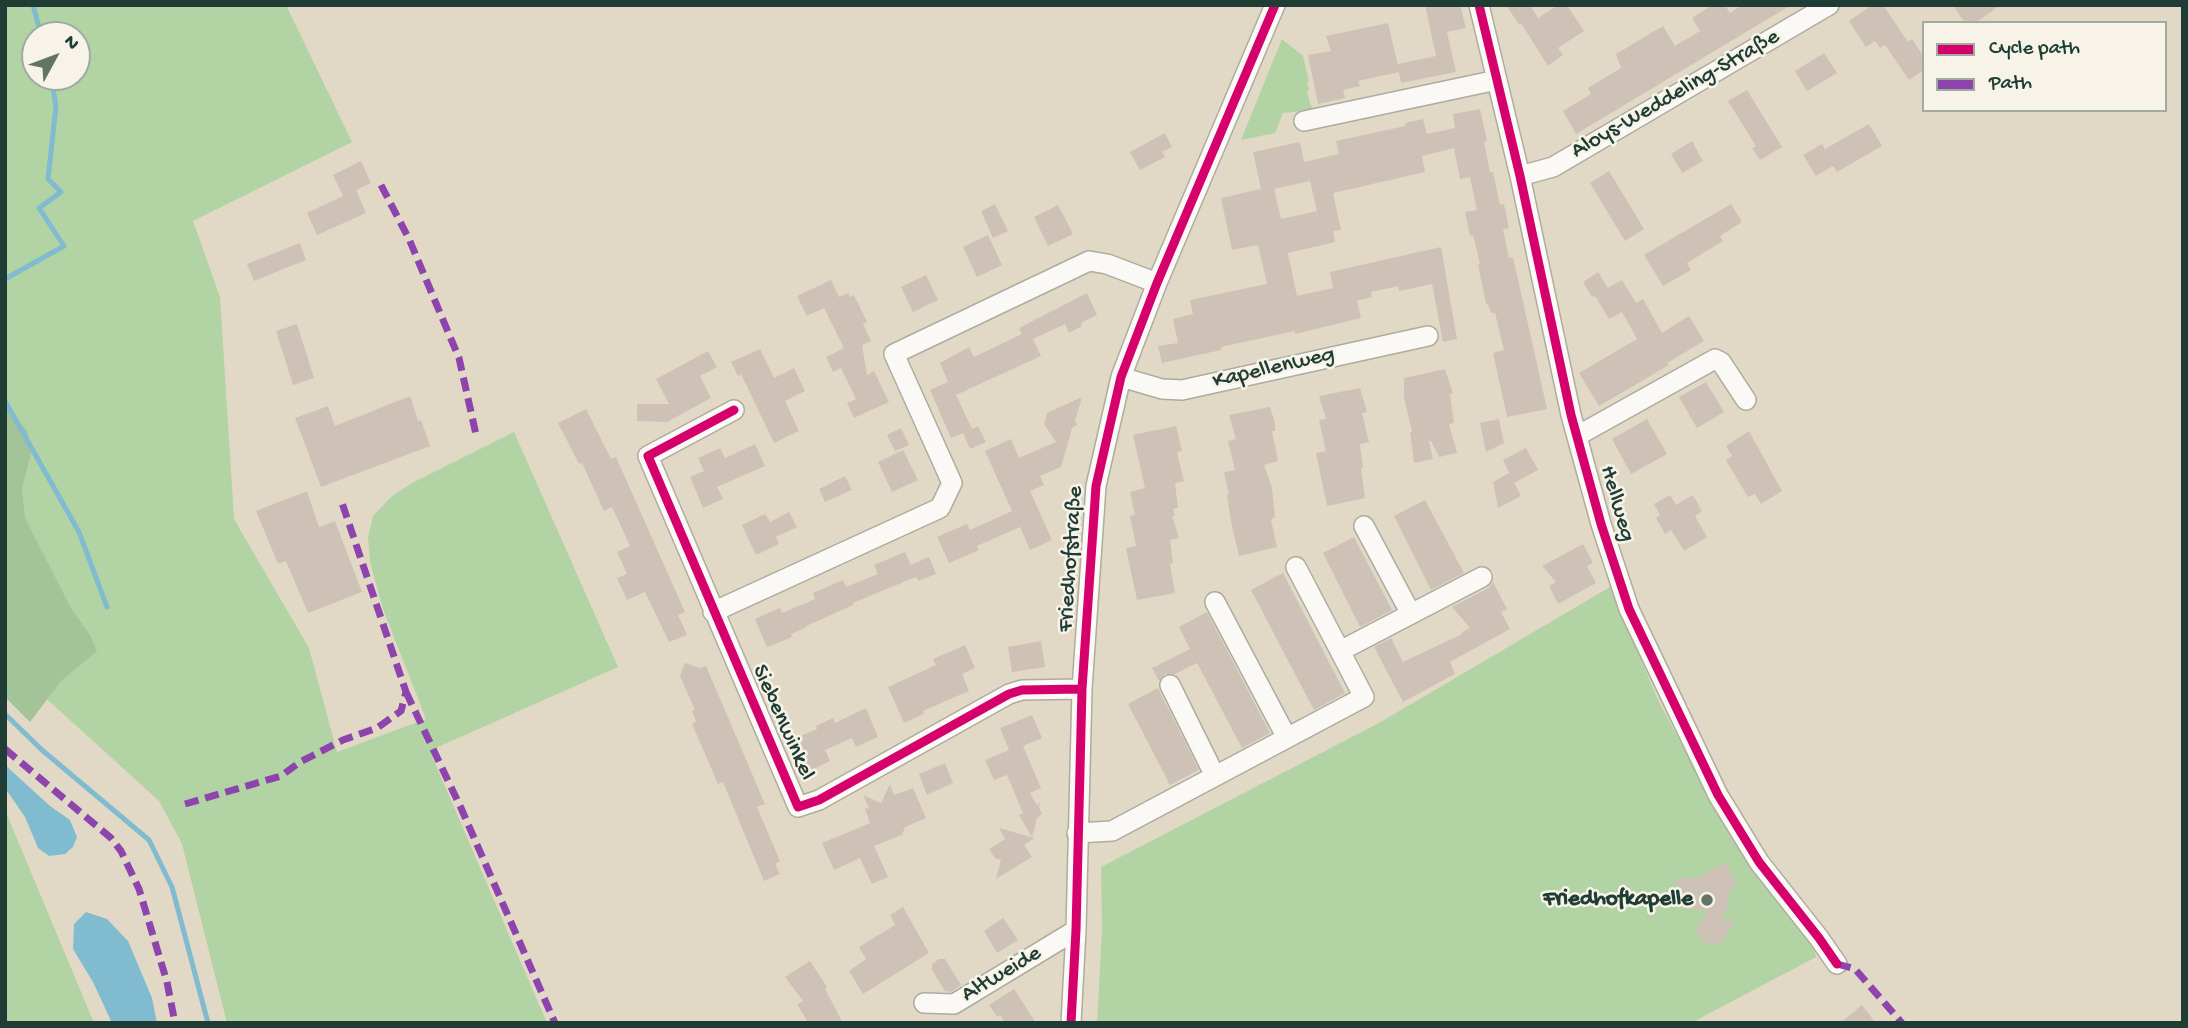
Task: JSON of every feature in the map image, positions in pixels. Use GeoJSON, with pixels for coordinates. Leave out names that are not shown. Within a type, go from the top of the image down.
{"type":"FeatureCollection","features":[{"type":"Feature","properties":{"kind":"street","name":"Friedhofstraße"},"geometry":{"type":"LineString","coordinates":[[1071,1023],[1082,689],[1096,486],[1121,377],[1157,283],[1275,5]]}},
{"type":"Feature","properties":{"kind":"street","name":"Hellweg"},"geometry":{"type":"LineString","coordinates":[[1479,5],[1577,436],[1601,524],[1629,609],[1718,795],[1759,862],[1837,964]]}},
{"type":"Feature","properties":{"kind":"street","name":"Aloys-Weddeling-Straße"},"geometry":{"type":"LineString","coordinates":[[1520,176],[1553,167],[1829,5]]}},
{"type":"Feature","properties":{"kind":"street"},"geometry":{"type":"LineString","coordinates":[[1304,121],[1497,80]]}},
{"type":"Feature","properties":{"kind":"street"},"geometry":{"type":"LineString","coordinates":[[713,612],[940,508],[952,483],[894,354],[1089,261],[1107,264],[1157,283]]}},
{"type":"Feature","properties":{"kind":"street","name":"Kapellenweg"},"geometry":{"type":"LineString","coordinates":[[1121,377],[1162,389],[1182,390],[1428,336]]}},
{"type":"Feature","properties":{"kind":"street"},"geometry":{"type":"LineString","coordinates":[[1577,436],[1715,359],[1721,362],[1746,400]]}},
{"type":"Feature","properties":{"kind":"street","name":"Siebenwinkel"},"geometry":{"type":"LineString","coordinates":[[734,410],[648,456],[798,807],[819,800],[1009,694],[1022,690],[1082,689]]}},
{"type":"Feature","properties":{"kind":"street"},"geometry":{"type":"LineString","coordinates":[[1364,526],[1411,614]]}},
{"type":"Feature","properties":{"kind":"street"},"geometry":{"type":"LineString","coordinates":[[1077,833],[1112,831],[1364,697],[1296,567]]}},
{"type":"Feature","properties":{"kind":"street"},"geometry":{"type":"LineString","coordinates":[[1340,651],[1482,577]]}},
{"type":"Feature","properties":{"kind":"street"},"geometry":{"type":"LineString","coordinates":[[1215,602],[1287,738]]}},
{"type":"Feature","properties":{"kind":"street"},"geometry":{"type":"LineString","coordinates":[[1170,685],[1215,776]]}},
{"type":"Feature","properties":{"kind":"street","name":"Altweide"},"geometry":{"type":"LineString","coordinates":[[924,1003],[954,1004],[1076,930]]}},
{"type":"Feature","properties":{"kind":"green space"},"geometry":{"type":"Polygon","coordinates":[[[5,5],[286,5],[352,142],[193,221],[220,297],[234,519],[309,648],[337,752],[426,719],[383,609],[370,562],[368,537],[373,516],[391,497],[412,483],[514,432],[618,667],[438,747],[431,754],[547,1023],[227,1023],[182,844],[159,801],[5,661],[5,5]]]}},
{"type":"Feature","properties":{"kind":"green space"},"geometry":{"type":"Polygon","coordinates":[[[1282,39],[1303,56],[1309,81],[1307,91],[1314,110],[1283,113],[1275,133],[1241,140],[1282,39]]]}},
{"type":"Feature","properties":{"kind":"green space"},"geometry":{"type":"Polygon","coordinates":[[[5,403],[27,431],[32,448],[22,489],[25,518],[72,610],[90,635],[97,651],[61,681],[30,722],[5,697],[5,403]]]}},
{"type":"Feature","properties":{"kind":"green space"},"geometry":{"type":"Polygon","coordinates":[[[1610,587],[1658,700],[1721,819],[1772,895],[1813,946],[1816,957],[1691,1023],[1097,1023],[1102,931],[1101,867],[1379,723],[1610,587]]]}},
{"type":"Feature","properties":{"kind":"green space"},"geometry":{"type":"Polygon","coordinates":[[[5,810],[94,1023],[5,1023],[5,810]]]}},
{"type":"Feature","properties":{"kind":"water"},"geometry":{"type":"Polygon","coordinates":[[[5,765],[50,806],[70,820],[77,837],[73,847],[65,854],[49,856],[38,848],[25,817],[5,788],[5,765]]]}},
{"type":"Feature","properties":{"kind":"water"},"geometry":{"type":"Polygon","coordinates":[[[86,912],[107,919],[128,941],[152,998],[157,1023],[112,1023],[93,982],[73,949],[74,924],[86,912]]]}},
{"type":"Feature","properties":{"kind":"building"},"geometry":{"type":"Polygon","coordinates":[[[1425,5],[1460,5],[1466,28],[1447,32],[1456,72],[1401,83],[1399,72],[1358,81],[1360,86],[1343,90],[1345,98],[1318,104],[1308,55],[1331,51],[1326,36],[1388,23],[1399,70],[1398,64],[1436,56],[1425,5]]]}},
{"type":"Feature","properties":{"kind":"building"},"geometry":{"type":"Polygon","coordinates":[[[1506,5],[1530,5],[1538,18],[1558,5],[1567,5],[1584,31],[1558,48],[1563,55],[1548,66],[1521,23],[1519,25],[1506,5]]]}},
{"type":"Feature","properties":{"kind":"building"},"geometry":{"type":"Polygon","coordinates":[[[1712,5],[1725,5],[1730,13],[1742,5],[1791,5],[1576,134],[1563,111],[1591,94],[1588,88],[1621,68],[1616,54],[1663,26],[1675,46],[1700,31],[1692,18],[1712,5]]]}},
{"type":"Feature","properties":{"kind":"building"},"geometry":{"type":"Polygon","coordinates":[[[1872,5],[1883,5],[1908,42],[1912,39],[1922,54],[1922,71],[1909,80],[1885,45],[1880,48],[1875,41],[1866,47],[1849,21],[1872,5]]]}},
{"type":"Feature","properties":{"kind":"building"},"geometry":{"type":"Polygon","coordinates":[[[1953,5],[2001,5],[1978,21],[1964,21],[1953,5]]]}},
{"type":"Feature","properties":{"kind":"building"},"geometry":{"type":"Polygon","coordinates":[[[1824,53],[1837,73],[1807,91],[1795,71],[1824,53]]]}},
{"type":"Feature","properties":{"kind":"building"},"geometry":{"type":"Polygon","coordinates":[[[1747,90],[1782,147],[1760,160],[1752,148],[1756,146],[1728,101],[1747,90]]]}},
{"type":"Feature","properties":{"kind":"building"},"geometry":{"type":"Polygon","coordinates":[[[1480,109],[1490,172],[1493,172],[1500,205],[1504,204],[1509,228],[1503,229],[1509,258],[1513,257],[1547,409],[1507,417],[1493,353],[1504,350],[1495,313],[1491,313],[1486,304],[1478,265],[1480,264],[1465,212],[1477,210],[1470,177],[1460,179],[1454,148],[1422,156],[1425,172],[1333,193],[1341,230],[1333,231],[1335,242],[1288,253],[1297,296],[1333,288],[1330,272],[1441,247],[1457,339],[1443,342],[1432,284],[1399,291],[1398,286],[1371,292],[1372,297],[1357,301],[1361,318],[1295,334],[1295,331],[1221,347],[1221,350],[1162,363],[1158,346],[1178,343],[1173,319],[1193,314],[1190,300],[1267,284],[1258,245],[1232,250],[1221,198],[1261,189],[1253,152],[1300,142],[1304,162],[1339,154],[1336,141],[1405,126],[1405,123],[1423,119],[1427,134],[1455,128],[1453,114],[1480,109]],[[1310,181],[1274,189],[1281,219],[1317,211],[1310,181]]]}},
{"type":"Feature","properties":{"kind":"building"},"geometry":{"type":"Polygon","coordinates":[[[1869,124],[1882,146],[1837,172],[1833,166],[1816,176],[1803,155],[1822,144],[1825,149],[1869,124]]]}},
{"type":"Feature","properties":{"kind":"building"},"geometry":{"type":"Polygon","coordinates":[[[1165,133],[1172,147],[1162,152],[1165,157],[1140,170],[1130,152],[1165,133]]]}},
{"type":"Feature","properties":{"kind":"building"},"geometry":{"type":"Polygon","coordinates":[[[1692,141],[1703,161],[1682,173],[1671,154],[1692,141]]]}},
{"type":"Feature","properties":{"kind":"building"},"geometry":{"type":"Polygon","coordinates":[[[361,161],[371,183],[356,190],[366,213],[317,235],[307,213],[343,196],[333,175],[361,161]]]}},
{"type":"Feature","properties":{"kind":"building"},"geometry":{"type":"Polygon","coordinates":[[[1609,171],[1644,229],[1625,241],[1590,183],[1609,171]]]}},
{"type":"Feature","properties":{"kind":"building"},"geometry":{"type":"Polygon","coordinates":[[[995,204],[1008,231],[993,238],[981,211],[995,204]]]}},
{"type":"Feature","properties":{"kind":"building"},"geometry":{"type":"Polygon","coordinates":[[[1731,204],[1742,222],[1720,236],[1723,241],[1687,263],[1691,270],[1663,286],[1644,255],[1731,204]]]}},
{"type":"Feature","properties":{"kind":"building"},"geometry":{"type":"Polygon","coordinates":[[[1058,205],[1073,234],[1048,246],[1034,217],[1058,205]]]}},
{"type":"Feature","properties":{"kind":"building"},"geometry":{"type":"Polygon","coordinates":[[[988,235],[1002,265],[977,277],[963,247],[988,235]]]}},
{"type":"Feature","properties":{"kind":"building"},"geometry":{"type":"Polygon","coordinates":[[[300,243],[306,260],[254,281],[247,264],[300,243]]]}},
{"type":"Feature","properties":{"kind":"building"},"geometry":{"type":"Polygon","coordinates":[[[1598,272],[1608,288],[1622,280],[1636,303],[1643,299],[1662,333],[1689,316],[1704,341],[1599,406],[1579,373],[1637,339],[1622,312],[1609,319],[1583,282],[1598,272]]]}},
{"type":"Feature","properties":{"kind":"building"},"geometry":{"type":"Polygon","coordinates":[[[926,275],[938,300],[913,312],[901,287],[926,275]]]}},
{"type":"Feature","properties":{"kind":"building"},"geometry":{"type":"Polygon","coordinates":[[[831,280],[839,297],[848,293],[850,297],[854,295],[867,322],[863,324],[871,341],[862,345],[867,375],[874,371],[889,402],[854,418],[847,403],[856,399],[841,368],[833,372],[826,357],[844,348],[824,308],[807,316],[797,296],[831,280]]]}},
{"type":"Feature","properties":{"kind":"building"},"geometry":{"type":"Polygon","coordinates":[[[1087,293],[1097,315],[1069,333],[1065,324],[1033,339],[1041,356],[956,395],[972,429],[978,426],[986,442],[970,449],[963,433],[951,438],[930,390],[948,382],[940,363],[969,347],[974,357],[1022,334],[1019,328],[1087,293]]]}},
{"type":"Feature","properties":{"kind":"building"},"geometry":{"type":"Polygon","coordinates":[[[297,324],[314,378],[293,385],[276,331],[297,324]]]}},
{"type":"Feature","properties":{"kind":"building"},"geometry":{"type":"Polygon","coordinates":[[[760,349],[774,378],[794,368],[805,391],[785,401],[799,431],[774,443],[741,374],[738,376],[731,362],[760,349]]]}},
{"type":"Feature","properties":{"kind":"building"},"geometry":{"type":"Polygon","coordinates":[[[708,351],[717,367],[700,376],[711,398],[667,422],[637,421],[637,404],[669,404],[656,379],[708,351]]]}},
{"type":"Feature","properties":{"kind":"building"},"geometry":{"type":"Polygon","coordinates":[[[1445,369],[1453,394],[1450,394],[1454,423],[1449,424],[1457,453],[1439,457],[1429,441],[1433,459],[1414,463],[1412,432],[1404,397],[1404,378],[1445,369]]]}},
{"type":"Feature","properties":{"kind":"building"},"geometry":{"type":"Polygon","coordinates":[[[1706,382],[1724,412],[1697,428],[1679,397],[1706,382]]]}},
{"type":"Feature","properties":{"kind":"building"},"geometry":{"type":"Polygon","coordinates":[[[1360,388],[1367,412],[1362,413],[1369,442],[1360,444],[1365,498],[1327,506],[1316,453],[1326,451],[1319,420],[1326,419],[1319,396],[1360,388]]]}},
{"type":"Feature","properties":{"kind":"building"},"geometry":{"type":"Polygon","coordinates":[[[410,396],[430,446],[321,487],[295,418],[328,406],[335,426],[410,396]]]}},
{"type":"Feature","properties":{"kind":"building"},"geometry":{"type":"Polygon","coordinates":[[[1082,397],[1075,421],[1077,425],[1072,428],[1061,467],[1040,476],[1044,485],[1030,491],[1052,540],[1030,550],[1020,527],[977,546],[979,550],[949,563],[937,537],[967,524],[970,530],[1012,511],[985,451],[1011,439],[1019,458],[1056,442],[1044,424],[1047,413],[1082,397]]]}},
{"type":"Feature","properties":{"kind":"building"},"geometry":{"type":"Polygon","coordinates":[[[1270,407],[1275,423],[1275,431],[1272,431],[1278,461],[1264,465],[1272,488],[1275,517],[1271,520],[1277,547],[1239,556],[1224,472],[1235,470],[1228,441],[1236,439],[1229,415],[1270,407]]]}},
{"type":"Feature","properties":{"kind":"building"},"geometry":{"type":"Polygon","coordinates":[[[586,409],[611,459],[616,457],[685,612],[678,615],[687,635],[669,642],[645,592],[627,600],[617,578],[627,574],[617,552],[630,546],[612,507],[604,511],[582,463],[579,464],[558,423],[586,409]]]}},
{"type":"Feature","properties":{"kind":"building"},"geometry":{"type":"Polygon","coordinates":[[[1499,419],[1504,443],[1486,452],[1480,423],[1499,419]]]}},
{"type":"Feature","properties":{"kind":"building"},"geometry":{"type":"Polygon","coordinates":[[[1647,419],[1667,454],[1631,474],[1612,439],[1647,419]]]}},
{"type":"Feature","properties":{"kind":"building"},"geometry":{"type":"Polygon","coordinates":[[[1176,426],[1182,451],[1177,452],[1184,481],[1175,483],[1178,508],[1173,509],[1175,516],[1172,516],[1179,538],[1170,540],[1173,563],[1170,564],[1175,593],[1137,600],[1126,548],[1136,546],[1130,516],[1135,515],[1130,492],[1145,488],[1133,435],[1176,426]]]}},
{"type":"Feature","properties":{"kind":"building"},"geometry":{"type":"Polygon","coordinates":[[[901,428],[909,445],[895,451],[887,435],[901,428]]]}},
{"type":"Feature","properties":{"kind":"building"},"geometry":{"type":"Polygon","coordinates":[[[1749,431],[1782,491],[1761,504],[1755,494],[1748,497],[1726,460],[1732,456],[1726,446],[1749,431]]]}},
{"type":"Feature","properties":{"kind":"building"},"geometry":{"type":"Polygon","coordinates":[[[755,444],[765,466],[717,487],[723,499],[703,508],[690,477],[704,471],[698,458],[720,448],[725,458],[755,444]]]}},
{"type":"Feature","properties":{"kind":"building"},"geometry":{"type":"Polygon","coordinates":[[[1526,448],[1538,470],[1514,483],[1503,460],[1526,448]]]}},
{"type":"Feature","properties":{"kind":"building"},"geometry":{"type":"Polygon","coordinates":[[[903,450],[918,480],[892,492],[878,462],[903,450]]]}},
{"type":"Feature","properties":{"kind":"building"},"geometry":{"type":"Polygon","coordinates":[[[1509,473],[1521,496],[1498,508],[1493,482],[1509,473]]]}},
{"type":"Feature","properties":{"kind":"building"},"geometry":{"type":"Polygon","coordinates":[[[845,476],[852,490],[825,502],[819,489],[845,476]]]}},
{"type":"Feature","properties":{"kind":"building"},"geometry":{"type":"Polygon","coordinates":[[[307,491],[319,527],[335,521],[362,592],[308,613],[286,561],[278,564],[256,511],[307,491]]]}},
{"type":"Feature","properties":{"kind":"building"},"geometry":{"type":"Polygon","coordinates":[[[1670,495],[1676,505],[1693,495],[1702,511],[1695,516],[1707,537],[1684,551],[1671,530],[1665,534],[1656,518],[1660,515],[1654,504],[1670,495]]]}},
{"type":"Feature","properties":{"kind":"building"},"geometry":{"type":"Polygon","coordinates":[[[1425,500],[1464,573],[1431,590],[1394,516],[1425,500]]]}},
{"type":"Feature","properties":{"kind":"building"},"geometry":{"type":"Polygon","coordinates":[[[789,512],[797,527],[776,537],[779,544],[756,555],[742,525],[765,514],[770,522],[789,512]]]}},
{"type":"Feature","properties":{"kind":"building"},"geometry":{"type":"Polygon","coordinates":[[[1354,537],[1392,610],[1360,627],[1323,553],[1354,537]]]}},
{"type":"Feature","properties":{"kind":"building"},"geometry":{"type":"Polygon","coordinates":[[[1583,544],[1593,563],[1587,566],[1596,583],[1558,604],[1549,586],[1556,582],[1542,566],[1583,544]]]}},
{"type":"Feature","properties":{"kind":"building"},"geometry":{"type":"Polygon","coordinates":[[[905,552],[911,565],[929,557],[936,574],[918,581],[916,577],[853,603],[791,634],[792,637],[767,647],[755,619],[780,608],[782,613],[815,599],[813,593],[843,580],[846,587],[878,574],[874,565],[905,552]]]}},
{"type":"Feature","properties":{"kind":"building"},"geometry":{"type":"Polygon","coordinates":[[[1283,573],[1345,693],[1314,710],[1251,590],[1283,573]]]}},
{"type":"Feature","properties":{"kind":"building"},"geometry":{"type":"Polygon","coordinates":[[[1493,582],[1507,609],[1501,612],[1510,629],[1450,662],[1455,674],[1403,702],[1374,647],[1391,638],[1403,662],[1462,634],[1470,628],[1452,607],[1488,588],[1493,582]]]}},
{"type":"Feature","properties":{"kind":"building"},"geometry":{"type":"Polygon","coordinates":[[[1207,612],[1270,733],[1242,748],[1197,663],[1175,674],[1165,674],[1159,681],[1152,668],[1190,649],[1179,627],[1207,612]]]}},
{"type":"Feature","properties":{"kind":"building"},"geometry":{"type":"Polygon","coordinates":[[[1041,641],[1045,667],[1012,672],[1008,647],[1041,641]]]}},
{"type":"Feature","properties":{"kind":"building"},"geometry":{"type":"Polygon","coordinates":[[[965,645],[975,668],[962,674],[969,691],[923,711],[924,714],[904,723],[888,687],[936,665],[933,659],[965,645]]]}},
{"type":"Feature","properties":{"kind":"building"},"geometry":{"type":"Polygon","coordinates":[[[685,663],[700,668],[706,666],[765,804],[757,807],[780,861],[775,864],[780,874],[764,881],[723,782],[718,784],[692,724],[696,721],[692,711],[695,710],[680,676],[685,663]]]}},
{"type":"Feature","properties":{"kind":"building"},"geometry":{"type":"Polygon","coordinates":[[[1158,688],[1199,770],[1170,785],[1128,704],[1158,688]]]}},
{"type":"Feature","properties":{"kind":"building"},"geometry":{"type":"Polygon","coordinates":[[[866,708],[878,737],[856,747],[852,738],[825,750],[830,761],[807,772],[793,739],[817,729],[816,726],[833,718],[835,723],[866,708]]]}},
{"type":"Feature","properties":{"kind":"building"},"geometry":{"type":"Polygon","coordinates":[[[1032,715],[1042,738],[1023,746],[1041,788],[1030,793],[1037,805],[1040,802],[1042,814],[1037,818],[1032,837],[1019,815],[1023,813],[1007,775],[994,780],[985,760],[1009,750],[1000,728],[1032,715]]]}},
{"type":"Feature","properties":{"kind":"building"},"geometry":{"type":"Polygon","coordinates":[[[945,763],[953,783],[927,795],[919,774],[945,763]]]}},
{"type":"Feature","properties":{"kind":"building"},"geometry":{"type":"Polygon","coordinates":[[[890,784],[894,795],[913,788],[926,818],[905,827],[902,835],[874,846],[888,877],[872,884],[860,858],[834,870],[822,843],[870,823],[865,809],[869,808],[863,795],[881,803],[890,784]]]}},
{"type":"Feature","properties":{"kind":"building"},"geometry":{"type":"Polygon","coordinates":[[[999,828],[1035,838],[1024,845],[1032,857],[996,879],[1001,860],[995,858],[989,849],[1005,839],[999,828]]]}},
{"type":"Feature","properties":{"kind":"building","name":"Friedhofkapelle"},"geometry":{"type":"Polygon","coordinates":[[[1726,862],[1736,882],[1727,897],[1730,904],[1721,919],[1735,920],[1720,944],[1703,943],[1696,930],[1708,911],[1690,909],[1674,879],[1698,877],[1726,862]]]}},
{"type":"Feature","properties":{"kind":"building"},"geometry":{"type":"Polygon","coordinates":[[[903,907],[929,953],[863,994],[849,971],[866,959],[859,947],[895,925],[890,915],[903,907]]]}},
{"type":"Feature","properties":{"kind":"building"},"geometry":{"type":"Polygon","coordinates":[[[1003,918],[1018,940],[997,953],[984,931],[1003,918]]]}},
{"type":"Feature","properties":{"kind":"building"},"geometry":{"type":"Polygon","coordinates":[[[939,959],[945,959],[961,985],[951,992],[945,991],[932,970],[932,964],[939,959]]]}},
{"type":"Feature","properties":{"kind":"building"},"geometry":{"type":"Polygon","coordinates":[[[810,961],[827,987],[825,989],[843,1023],[808,1023],[797,1004],[803,1001],[785,977],[810,961]]]}},
{"type":"Feature","properties":{"kind":"building"},"geometry":{"type":"Polygon","coordinates":[[[1014,989],[1036,1023],[1005,1023],[989,1005],[1014,989]]]}},
{"type":"Feature","properties":{"kind":"building"},"geometry":{"type":"Polygon","coordinates":[[[1862,1005],[1876,1023],[1840,1023],[1862,1005]]]}},
{"type":"Feature","properties":{"kind":"waterway"},"geometry":{"type":"LineString","coordinates":[[33,5],[37,21]]}},
{"type":"Feature","properties":{"kind":"waterway"},"geometry":{"type":"LineString","coordinates":[[5,279],[64,246],[39,208],[61,192],[48,179],[56,106],[53,91]]}},
{"type":"Feature","properties":{"kind":"waterway"},"geometry":{"type":"LineString","coordinates":[[5,401],[79,532],[107,607]]}},
{"type":"Feature","properties":{"kind":"waterway"},"geometry":{"type":"LineString","coordinates":[[5,714],[42,750],[149,840],[172,887],[208,1023]]}},
{"type":"Feature","properties":{"kind":"marked path"},"geometry":{"type":"LineString","coordinates":[[381,185],[409,239],[459,358],[477,439]]}},
{"type":"Feature","properties":{"kind":"marked path"},"geometry":{"type":"LineString","coordinates":[[185,804],[281,776],[300,762],[343,740],[377,728],[401,711],[406,692],[341,500]]}},
{"type":"Feature","properties":{"kind":"marked path"},"geometry":{"type":"LineString","coordinates":[[406,692],[461,808],[555,1023]]}},
{"type":"Feature","properties":{"kind":"marked path"},"geometry":{"type":"LineString","coordinates":[[5,749],[111,838],[121,851],[139,889],[167,982],[175,1023]]}},
{"type":"Feature","properties":{"kind":"marked path"},"geometry":{"type":"LineString","coordinates":[[1837,964],[1855,969],[1902,1023]]}},
{"type":"Feature","properties":{"kind":"cycle path"},"geometry":{"type":"LineString","coordinates":[[1071,1023],[1082,689],[1096,486],[1121,377],[1157,283],[1275,5]]}},
{"type":"Feature","properties":{"kind":"cycle path"},"geometry":{"type":"LineString","coordinates":[[1479,5],[1520,176],[1571,415],[1601,524],[1629,609],[1718,795],[1759,862],[1837,964]]}},
{"type":"Feature","properties":{"kind":"cycle path"},"geometry":{"type":"LineString","coordinates":[[734,410],[648,456],[798,807],[819,800],[1009,694],[1022,690],[1082,689]]}},
{"type":"Feature","properties":{"kind":"place","name":"Friedhofkapelle"},"geometry":{"type":"Point","coordinates":[1707,900]}}]}
